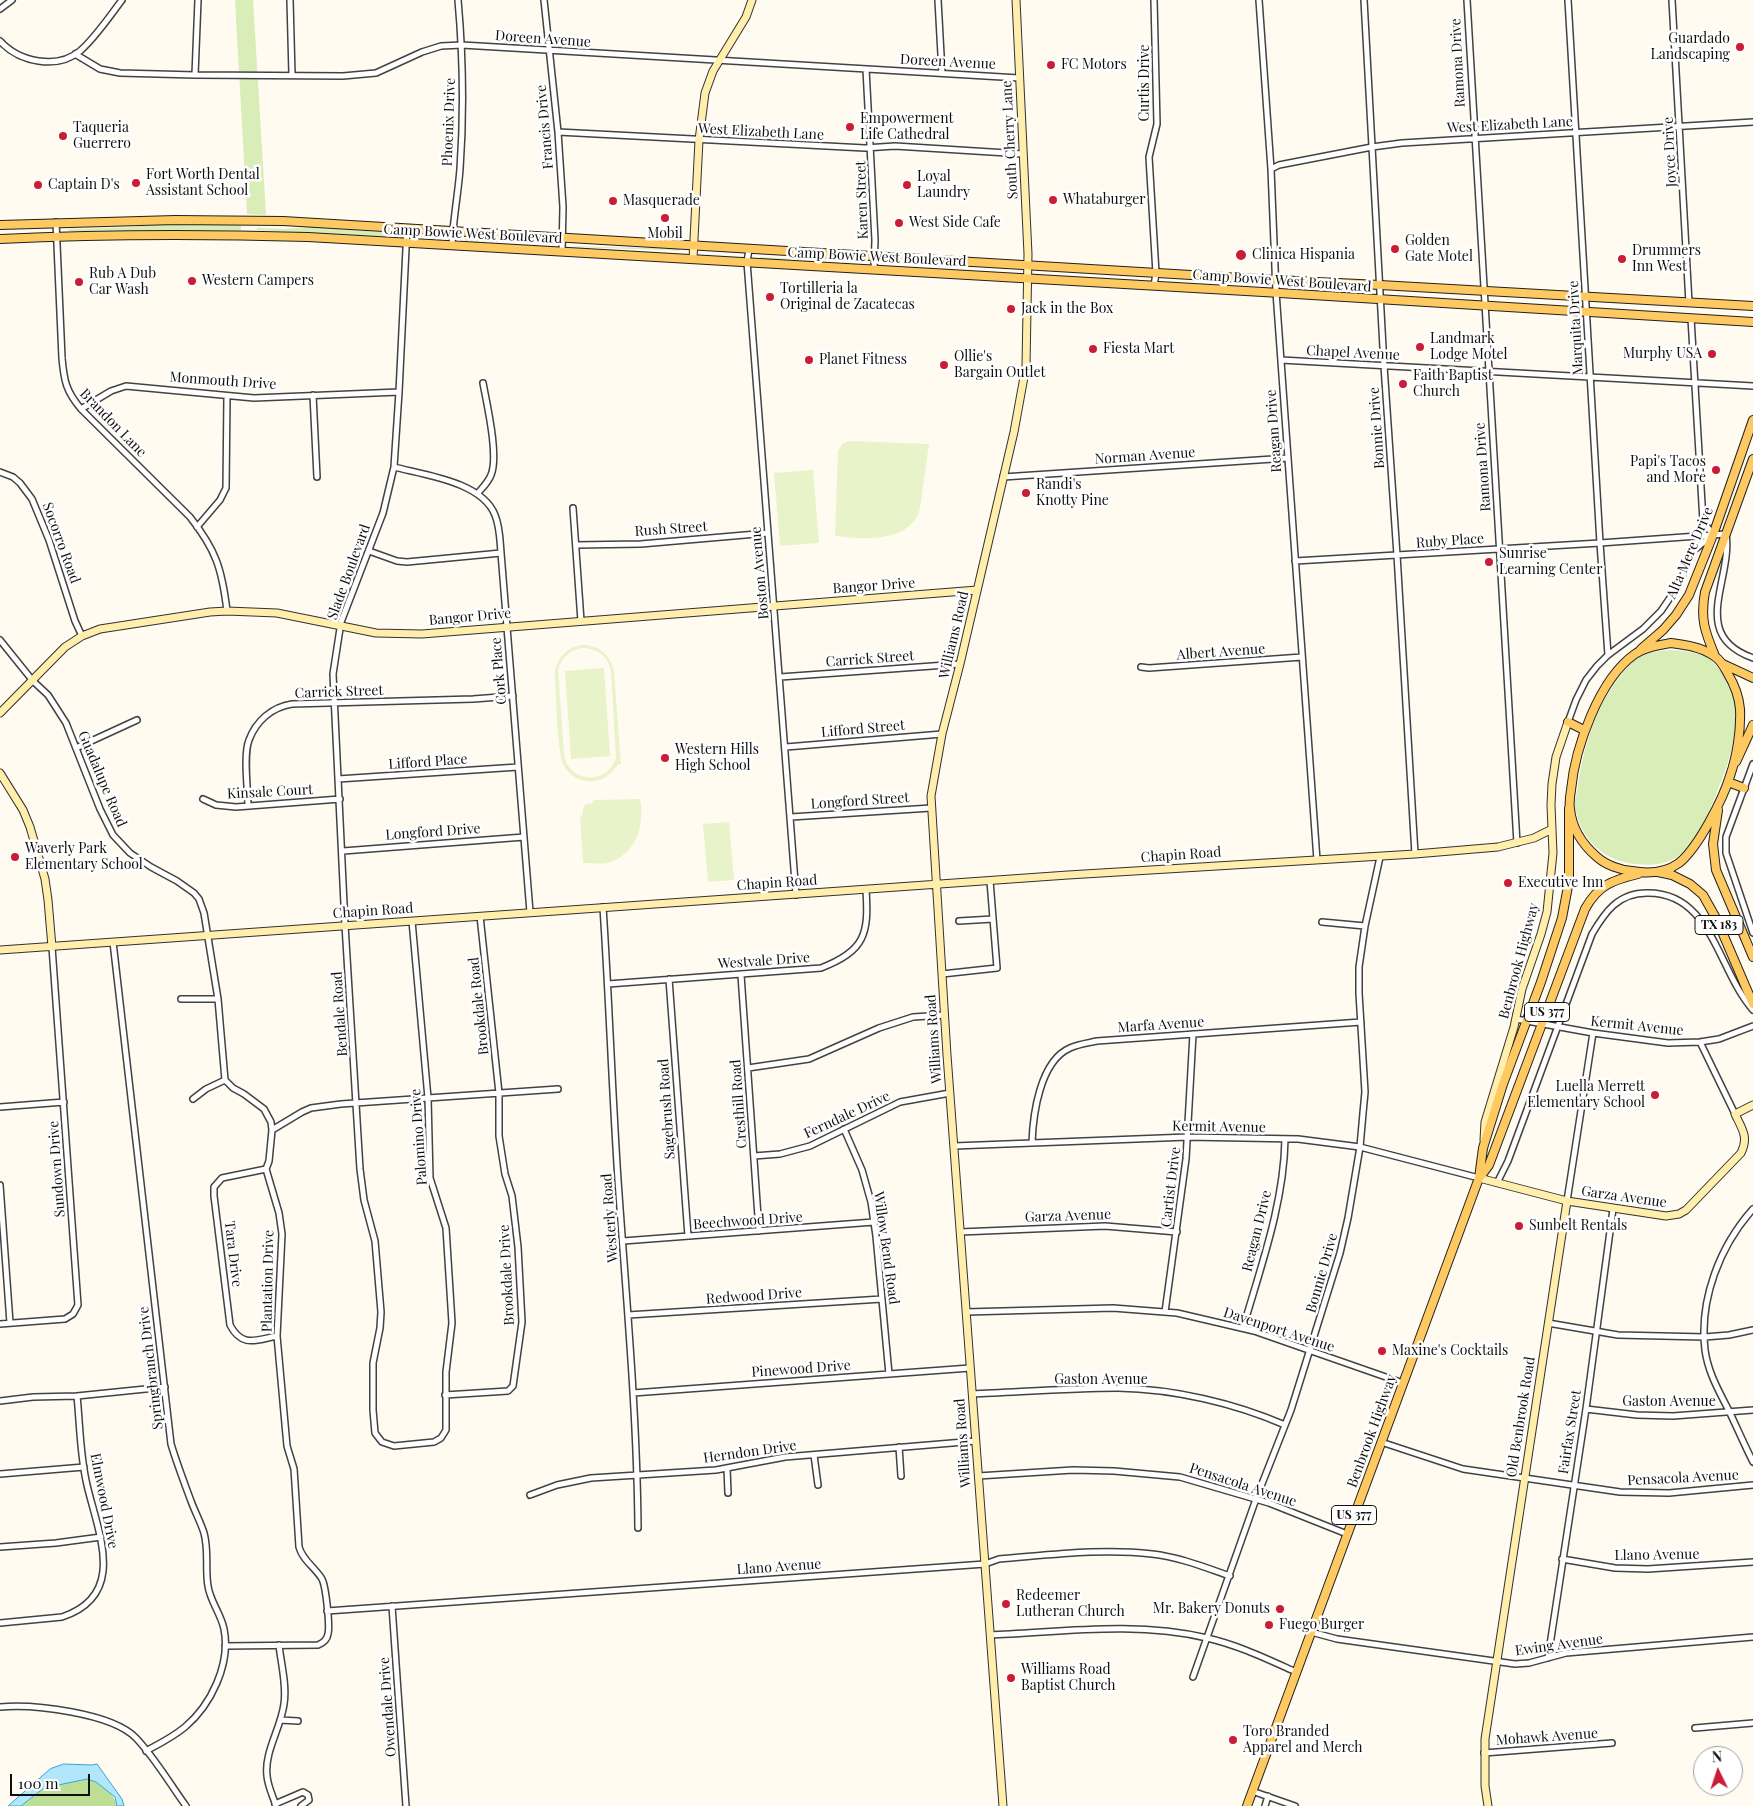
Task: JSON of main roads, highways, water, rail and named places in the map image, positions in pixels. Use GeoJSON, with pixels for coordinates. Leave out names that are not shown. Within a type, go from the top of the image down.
{"type":"FeatureCollection","features":[{"type":"Feature","properties":{"kind":"main road","name":"Camp Bowie West Boulevard"},"geometry":{"type":"LineString","coordinates":[[0,225],[175,220],[283,221],[1275,280],[1753,306]]}},
{"type":"Feature","properties":{"kind":"main road"},"geometry":{"type":"LineString","coordinates":[[246,235],[246,228],[250,226],[283,221]]}},
{"type":"Feature","properties":{"kind":"main road","name":"Camp Bowie West Boulevard"},"geometry":{"type":"LineString","coordinates":[[0,239],[180,234],[405,242],[1276,292],[1587,313],[1701,318],[1753,324]]}},
{"type":"Feature","properties":{"kind":"main road"},"geometry":{"type":"LineString","coordinates":[[1721,304],[1753,302]]}},
{"type":"Feature","properties":{"kind":"main road","name":"Alta Mere Drive"},"geometry":{"type":"LineString","coordinates":[[1637,652],[1663,630],[1689,595],[1713,535],[1753,420]]}},
{"type":"Feature","properties":{"kind":"main road","name":"Alta Mere Drive"},"geometry":{"type":"LineString","coordinates":[[1715,656],[1706,635],[1702,612],[1705,592],[1753,459]]}},
{"type":"Feature","properties":{"kind":"main road"},"geometry":{"type":"LineString","coordinates":[[1637,652],[1671,644],[1694,647],[1715,656],[1722,664],[1753,678]]}},
{"type":"Feature","properties":{"kind":"main road","name":"US 377"},"geometry":{"type":"LineString","coordinates":[[1569,808],[1578,747],[1584,730],[1593,710],[1609,684],[1623,665],[1637,652]]}},
{"type":"Feature","properties":{"kind":"main road","name":"TX 183"},"geometry":{"type":"LineString","coordinates":[[1722,664],[1732,681],[1740,707],[1740,723],[1729,781],[1713,834],[1714,859],[1716,870],[1753,957]]}},
{"type":"Feature","properties":{"kind":"main road"},"geometry":{"type":"LineString","coordinates":[[1568,722],[1584,730]]}},
{"type":"Feature","properties":{"kind":"main road","name":"US 377"},"geometry":{"type":"LineString","coordinates":[[1641,873],[1658,872],[1678,863],[1694,848],[1729,781],[1753,725]]}},
{"type":"Feature","properties":{"kind":"main road"},"geometry":{"type":"LineString","coordinates":[[1729,781],[1744,788]]}},
{"type":"Feature","properties":{"kind":"main road"},"geometry":{"type":"LineString","coordinates":[[1569,808],[1582,842],[1591,852],[1612,866],[1641,873]]}},
{"type":"Feature","properties":{"kind":"main road","name":"Benbrook Highway"},"geometry":{"type":"LineString","coordinates":[[1480,1178],[1483,1148],[1503,1084],[1541,982],[1562,918],[1570,863],[1569,808]]}},
{"type":"Feature","properties":{"kind":"main road","name":"TX 183"},"geometry":{"type":"LineString","coordinates":[[1658,872],[1672,875],[1690,884],[1704,895],[1717,920],[1753,1004]]}},
{"type":"Feature","properties":{"kind":"main road","name":"Benbrook Highway"},"geometry":{"type":"LineString","coordinates":[[1247,1806],[1480,1178],[1489,1165],[1585,909],[1590,900],[1606,885],[1620,878],[1641,873]]}},
{"type":"Feature","properties":{"kind":"water"},"geometry":{"type":"Polygon","coordinates":[[[64,1764],[97,1764],[122,1799],[124,1806],[117,1806],[115,1797],[96,1782],[87,1779],[44,1788],[21,1806],[8,1806],[50,1769],[64,1764]]]}},
{"type":"Feature","properties":{"kind":"place","name":"Guardado Landscaping"},"geometry":{"type":"Point","coordinates":[1740,47]}},
{"type":"Feature","properties":{"kind":"place","name":"FC Motors"},"geometry":{"type":"Point","coordinates":[1051,65]}},
{"type":"Feature","properties":{"kind":"place","name":"Empowerment Life Cathedral"},"geometry":{"type":"Point","coordinates":[850,127]}},
{"type":"Feature","properties":{"kind":"place","name":"Taqueria Guerrero"},"geometry":{"type":"Point","coordinates":[63,136]}},
{"type":"Feature","properties":{"kind":"place","name":"Fort Worth Dental Assistant School"},"geometry":{"type":"Point","coordinates":[136,183]}},
{"type":"Feature","properties":{"kind":"place","name":"Captain D's"},"geometry":{"type":"Point","coordinates":[38,185]}},
{"type":"Feature","properties":{"kind":"place","name":"Loyal Laundry"},"geometry":{"type":"Point","coordinates":[907,185]}},
{"type":"Feature","properties":{"kind":"place","name":"Whataburger"},"geometry":{"type":"Point","coordinates":[1053,200]}},
{"type":"Feature","properties":{"kind":"place","name":"Masquerade"},"geometry":{"type":"Point","coordinates":[613,201]}},
{"type":"Feature","properties":{"kind":"place","name":"Mobil"},"geometry":{"type":"Point","coordinates":[665,218]}},
{"type":"Feature","properties":{"kind":"place","name":"West Side Cafe"},"geometry":{"type":"Point","coordinates":[899,223]}},
{"type":"Feature","properties":{"kind":"place","name":"Golden Gate Motel"},"geometry":{"type":"Point","coordinates":[1395,249]}},
{"type":"Feature","properties":{"kind":"place","name":"Clinica Hispania"},"geometry":{"type":"Point","coordinates":[1241,255]}},
{"type":"Feature","properties":{"kind":"place","name":"Drummers Inn West"},"geometry":{"type":"Point","coordinates":[1622,259]}},
{"type":"Feature","properties":{"kind":"place","name":"Western Campers"},"geometry":{"type":"Point","coordinates":[192,281]}},
{"type":"Feature","properties":{"kind":"place","name":"Rub A Dub Car Wash"},"geometry":{"type":"Point","coordinates":[79,282]}},
{"type":"Feature","properties":{"kind":"place","name":"Tortilleria la Original de Zacatecas"},"geometry":{"type":"Point","coordinates":[770,297]}},
{"type":"Feature","properties":{"kind":"place","name":"Jack in the Box"},"geometry":{"type":"Point","coordinates":[1011,309]}},
{"type":"Feature","properties":{"kind":"place","name":"Landmark Lodge Motel"},"geometry":{"type":"Point","coordinates":[1420,347]}},
{"type":"Feature","properties":{"kind":"place","name":"Fiesta Mart"},"geometry":{"type":"Point","coordinates":[1093,349]}},
{"type":"Feature","properties":{"kind":"place","name":"Murphy USA"},"geometry":{"type":"Point","coordinates":[1712,354]}},
{"type":"Feature","properties":{"kind":"place","name":"Planet Fitness"},"geometry":{"type":"Point","coordinates":[809,360]}},
{"type":"Feature","properties":{"kind":"place","name":"Ollie's Bargain Outlet"},"geometry":{"type":"Point","coordinates":[944,365]}},
{"type":"Feature","properties":{"kind":"place","name":"Faith Baptist Church"},"geometry":{"type":"Point","coordinates":[1403,384]}},
{"type":"Feature","properties":{"kind":"place","name":"Papi's Tacos and More"},"geometry":{"type":"Point","coordinates":[1716,470]}},
{"type":"Feature","properties":{"kind":"place","name":"Randi's Knotty Pine"},"geometry":{"type":"Point","coordinates":[1026,493]}},
{"type":"Feature","properties":{"kind":"place","name":"Sunrise Learning Center"},"geometry":{"type":"Point","coordinates":[1489,562]}},
{"type":"Feature","properties":{"kind":"place","name":"Western Hills High School"},"geometry":{"type":"Point","coordinates":[665,758]}},
{"type":"Feature","properties":{"kind":"place","name":"Waverly Park Elementary School"},"geometry":{"type":"Point","coordinates":[15,857]}},
{"type":"Feature","properties":{"kind":"place","name":"Executive Inn"},"geometry":{"type":"Point","coordinates":[1508,883]}},
{"type":"Feature","properties":{"kind":"place","name":"Luella Merrett Elementary School"},"geometry":{"type":"Point","coordinates":[1655,1095]}},
{"type":"Feature","properties":{"kind":"place","name":"Sunbelt Rentals"},"geometry":{"type":"Point","coordinates":[1519,1226]}},
{"type":"Feature","properties":{"kind":"place","name":"Maxine's Cocktails"},"geometry":{"type":"Point","coordinates":[1382,1351]}},
{"type":"Feature","properties":{"kind":"place","name":"Redeemer Lutheran Church"},"geometry":{"type":"Point","coordinates":[1006,1604]}},
{"type":"Feature","properties":{"kind":"place","name":"Mr. Bakery Donuts"},"geometry":{"type":"Point","coordinates":[1280,1609]}},
{"type":"Feature","properties":{"kind":"place","name":"Fuego Burger"},"geometry":{"type":"Point","coordinates":[1269,1625]}},
{"type":"Feature","properties":{"kind":"place","name":"Williams Road Baptist Church"},"geometry":{"type":"Point","coordinates":[1011,1678]}},
{"type":"Feature","properties":{"kind":"place","name":"Toro Branded Apparel and Merch"},"geometry":{"type":"Point","coordinates":[1233,1740]}}]}
